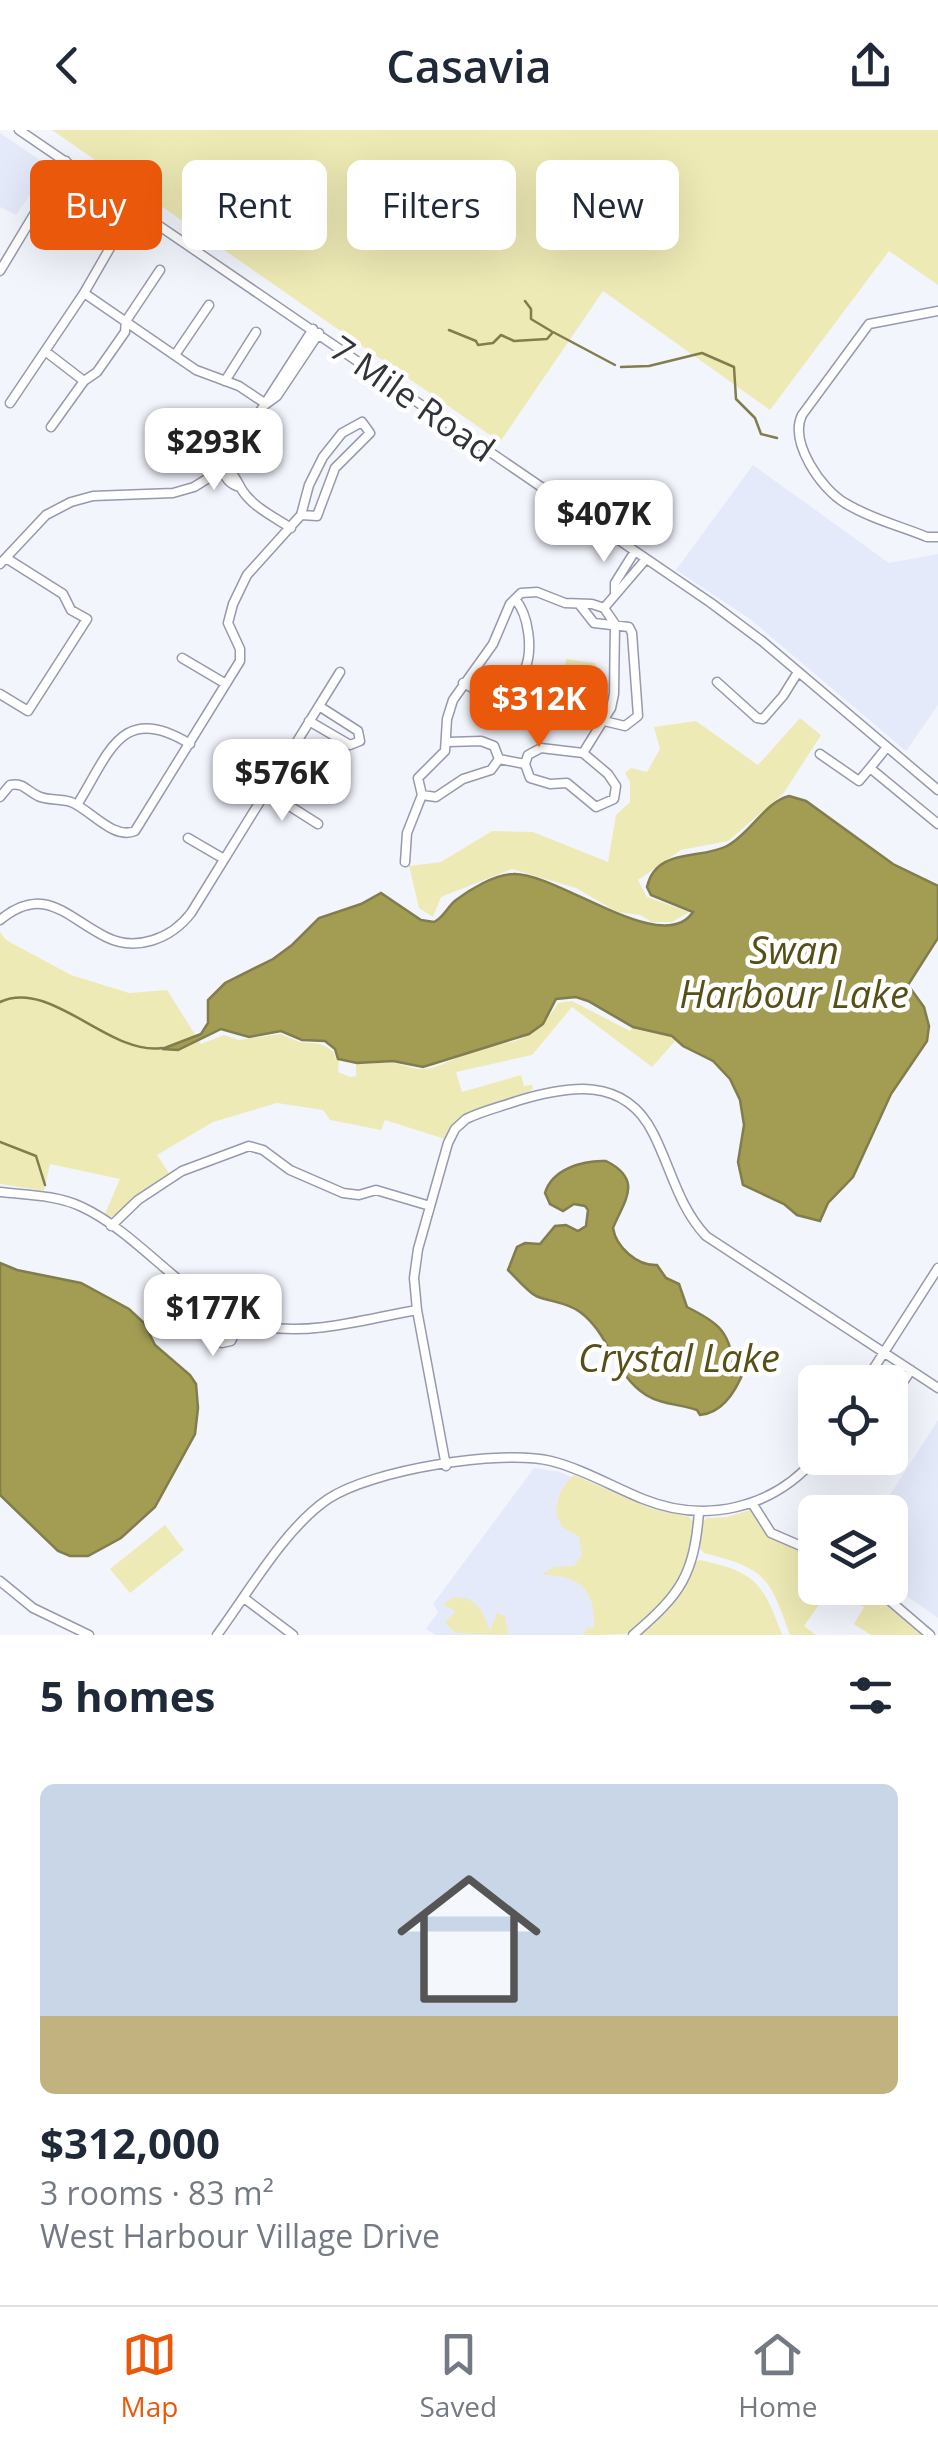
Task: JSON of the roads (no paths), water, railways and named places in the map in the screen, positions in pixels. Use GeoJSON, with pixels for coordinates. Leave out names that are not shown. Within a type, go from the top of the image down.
{"type":"FeatureCollection","features":[{"type":"Feature","properties":{"kind":"street","name":"7 Mile Road"},"geometry":{"type":"LineString","coordinates":[[20,130],[65,160]]}},
{"type":"Feature","properties":{"kind":"street"},"geometry":{"type":"LineString","coordinates":[[0,271],[30,221]]}},
{"type":"Feature","properties":{"kind":"street","name":"7 Mile Road"},"geometry":{"type":"LineString","coordinates":[[162,226],[735,620],[938,790]]}},
{"type":"Feature","properties":{"kind":"street"},"geometry":{"type":"LineString","coordinates":[[10,404],[109,250]]}},
{"type":"Feature","properties":{"kind":"street"},"geometry":{"type":"LineString","coordinates":[[51,427],[84,380],[97,372],[126,332],[126,320],[160,270]]}},
{"type":"Feature","properties":{"kind":"street"},"geometry":{"type":"LineString","coordinates":[[84,293],[202,373],[266,404]]}},
{"type":"Feature","properties":{"kind":"street"},"geometry":{"type":"LineString","coordinates":[[176,355],[209,305]]}},
{"type":"Feature","properties":{"kind":"street"},"geometry":{"type":"LineString","coordinates":[[938,311],[888,318],[864,328],[802,414],[797,428],[808,462],[840,500],[938,537]]}},
{"type":"Feature","properties":{"kind":"street"},"geometry":{"type":"LineString","coordinates":[[0,694],[28,712],[86,619],[70,610],[62,594],[3,561],[46,515],[78,499],[173,494],[194,488],[223,469],[266,404],[277,396],[316,331]]}},
{"type":"Feature","properties":{"kind":"street"},"geometry":{"type":"LineString","coordinates":[[224,381],[256,332]]}},
{"type":"Feature","properties":{"kind":"street"},"geometry":{"type":"LineString","coordinates":[[45,352],[84,380]]}},
{"type":"Feature","properties":{"kind":"street"},"geometry":{"type":"LineString","coordinates":[[0,797],[10,785],[17,784],[42,798],[77,805],[119,833],[132,832],[240,658],[240,648],[229,627],[233,604],[247,575],[301,515],[309,485],[323,457],[342,432],[362,422],[370,433],[335,468],[316,516],[301,515]]}},
{"type":"Feature","properties":{"kind":"street"},"geometry":{"type":"LineString","coordinates":[[223,469],[233,486],[240,487],[256,506],[291,528]]}},
{"type":"Feature","properties":{"kind":"street"},"geometry":{"type":"LineString","coordinates":[[615,593],[616,582],[635,551]]}},
{"type":"Feature","properties":{"kind":"street"},"geometry":{"type":"LineString","coordinates":[[604,608],[646,558]]}},
{"type":"Feature","properties":{"kind":"street"},"geometry":{"type":"LineString","coordinates":[[405,862],[407,833],[422,794],[418,778],[441,758],[448,742],[450,708],[463,683],[493,644],[515,600],[521,593],[537,592],[565,603],[604,608]]}},
{"type":"Feature","properties":{"kind":"street"},"geometry":{"type":"LineString","coordinates":[[463,683],[478,691],[525,669],[529,660],[525,615],[515,600]]}},
{"type":"Feature","properties":{"kind":"street"},"geometry":{"type":"LineString","coordinates":[[578,604],[594,623],[629,626],[632,633],[638,716],[625,726],[604,721]]}},
{"type":"Feature","properties":{"kind":"street"},"geometry":{"type":"LineString","coordinates":[[583,753],[611,708],[614,694],[614,627],[604,608]]}},
{"type":"Feature","properties":{"kind":"street"},"geometry":{"type":"LineString","coordinates":[[182,658],[226,684]]}},
{"type":"Feature","properties":{"kind":"street"},"geometry":{"type":"LineString","coordinates":[[0,920],[24,906],[49,905],[70,912],[112,940],[151,941],[168,934],[185,921],[340,672]]}},
{"type":"Feature","properties":{"kind":"street"},"geometry":{"type":"LineString","coordinates":[[718,682],[762,719],[798,672]]}},
{"type":"Feature","properties":{"kind":"street"},"geometry":{"type":"LineString","coordinates":[[309,720],[350,745],[360,742],[358,731],[318,706]]}},
{"type":"Feature","properties":{"kind":"street"},"geometry":{"type":"LineString","coordinates":[[77,805],[117,740],[129,730],[141,726],[154,728],[190,744]]}},
{"type":"Feature","properties":{"kind":"street"},"geometry":{"type":"LineString","coordinates":[[422,794],[436,797],[463,778],[492,770],[498,760],[494,746],[481,740],[448,742]]}},
{"type":"Feature","properties":{"kind":"street"},"geometry":{"type":"LineString","coordinates":[[820,754],[860,781],[887,747]]}},
{"type":"Feature","properties":{"kind":"street"},"geometry":{"type":"LineString","coordinates":[[541,748],[583,753],[616,786],[614,798],[604,806],[596,808],[566,784],[530,778],[525,764],[528,754],[541,748]]}},
{"type":"Feature","properties":{"kind":"street"},"geometry":{"type":"LineString","coordinates":[[498,760],[525,764]]}},
{"type":"Feature","properties":{"kind":"street"},"geometry":{"type":"LineString","coordinates":[[870,768],[938,824]]}},
{"type":"Feature","properties":{"kind":"street"},"geometry":{"type":"LineString","coordinates":[[266,791],[318,824]]}},
{"type":"Feature","properties":{"kind":"street"},"geometry":{"type":"LineString","coordinates":[[188,838],[224,860]]}},
{"type":"Feature","properties":{"kind":"street"},"geometry":{"type":"LineString","coordinates":[[446,1466],[417,1310],[416,1258],[430,1206],[452,1136],[466,1119],[560,1089],[605,1092],[626,1102],[646,1121],[683,1205],[706,1236],[938,1388]]}},
{"type":"Feature","properties":{"kind":"street"},"geometry":{"type":"LineString","coordinates":[[112,1226],[131,1205],[182,1171],[250,1146],[263,1150],[290,1170],[343,1193],[359,1195],[376,1190],[430,1206]]}},
{"type":"Feature","properties":{"kind":"street"},"geometry":{"type":"LineString","coordinates":[[0,1192],[67,1201],[89,1210],[226,1313],[241,1320],[272,1328],[300,1329],[417,1310]]}},
{"type":"Feature","properties":{"kind":"street"},"geometry":{"type":"LineString","coordinates":[[876,1365],[938,1270]]}},
{"type":"Feature","properties":{"kind":"street"},"geometry":{"type":"LineString","coordinates":[[226,1313],[216,1333],[222,1343],[231,1341],[241,1320]]}},
{"type":"Feature","properties":{"kind":"street"},"geometry":{"type":"LineString","coordinates":[[217,1635],[298,1526],[330,1498],[369,1480],[504,1456],[536,1458],[566,1466],[659,1505],[699,1512],[752,1503],[784,1487],[798,1474]]}},
{"type":"Feature","properties":{"kind":"street"},"geometry":{"type":"LineString","coordinates":[[752,1503],[766,1528],[776,1537],[798,1545]]}},
{"type":"Feature","properties":{"kind":"street"},"geometry":{"type":"LineString","coordinates":[[633,1635],[664,1609],[682,1584],[695,1554],[699,1512]]}},
{"type":"Feature","properties":{"kind":"street"},"geometry":{"type":"LineString","coordinates":[[0,1580],[34,1608],[89,1635]]}},
{"type":"Feature","properties":{"kind":"street"},"geometry":{"type":"LineString","coordinates":[[244,1598],[293,1635]]}},
{"type":"Feature","properties":{"kind":"street"},"geometry":{"type":"LineString","coordinates":[[895,1605],[930,1635]]}},
{"type":"Feature","properties":{"kind":"water","name":"Swan Harbour Lake"},"geometry":{"type":"Polygon","coordinates":[[[789,796],[806,801],[893,864],[938,886],[938,938],[908,985],[924,1007],[929,1026],[927,1041],[891,1094],[853,1177],[828,1203],[820,1221],[797,1215],[784,1204],[743,1185],[738,1162],[744,1125],[740,1100],[730,1079],[713,1061],[672,1036],[633,1027],[576,997],[556,999],[543,1024],[529,1034],[423,1067],[393,1061],[357,1063],[338,1059],[335,1049],[325,1041],[302,1040],[281,1031],[249,1037],[221,1029],[178,1050],[162,1049],[201,1034],[208,1023],[208,1000],[225,983],[273,959],[319,918],[381,893],[421,920],[434,922],[475,887],[513,874],[532,877],[634,920],[658,925],[678,923],[693,912],[651,895],[647,887],[652,874],[669,860],[727,846],[772,805],[789,796]]]}},
{"type":"Feature","properties":{"kind":"water","name":"Crystal Lake"},"geometry":{"type":"Polygon","coordinates":[[[606,1161],[618,1168],[628,1183],[626,1200],[613,1228],[618,1242],[635,1259],[657,1265],[666,1278],[679,1284],[687,1307],[719,1328],[725,1335],[733,1364],[745,1368],[729,1399],[716,1410],[700,1415],[697,1410],[646,1395],[626,1377],[590,1321],[570,1306],[533,1294],[508,1270],[517,1247],[540,1244],[555,1226],[566,1225],[578,1231],[586,1226],[585,1206],[574,1204],[563,1211],[550,1204],[545,1193],[561,1172],[588,1162],[606,1161]]]}},
{"type":"Feature","properties":{"kind":"water"},"geometry":{"type":"Polygon","coordinates":[[[0,1263],[81,1283],[129,1309],[144,1323],[155,1345],[196,1384],[195,1434],[155,1507],[121,1538],[88,1556],[58,1551],[0,1495],[0,1263]]]}},
{"type":"Feature","properties":{"kind":"waterway"},"geometry":{"type":"LineString","coordinates":[[525,301],[531,309],[531,319],[551,331]]}},
{"type":"Feature","properties":{"kind":"waterway"},"geometry":{"type":"LineString","coordinates":[[449,330],[478,345],[493,343],[501,335],[514,341],[547,339],[553,332],[615,365]]}},
{"type":"Feature","properties":{"kind":"waterway"},"geometry":{"type":"LineString","coordinates":[[621,367],[649,366],[702,353],[734,367],[736,399],[755,418],[761,434],[777,438]]}},
{"type":"Feature","properties":{"kind":"waterway"},"geometry":{"type":"LineString","coordinates":[[0,1002],[19,997],[39,1000],[121,1041],[162,1048]]}},
{"type":"Feature","properties":{"kind":"waterway"},"geometry":{"type":"LineString","coordinates":[[0,1142],[36,1156],[45,1185]]}}]}
